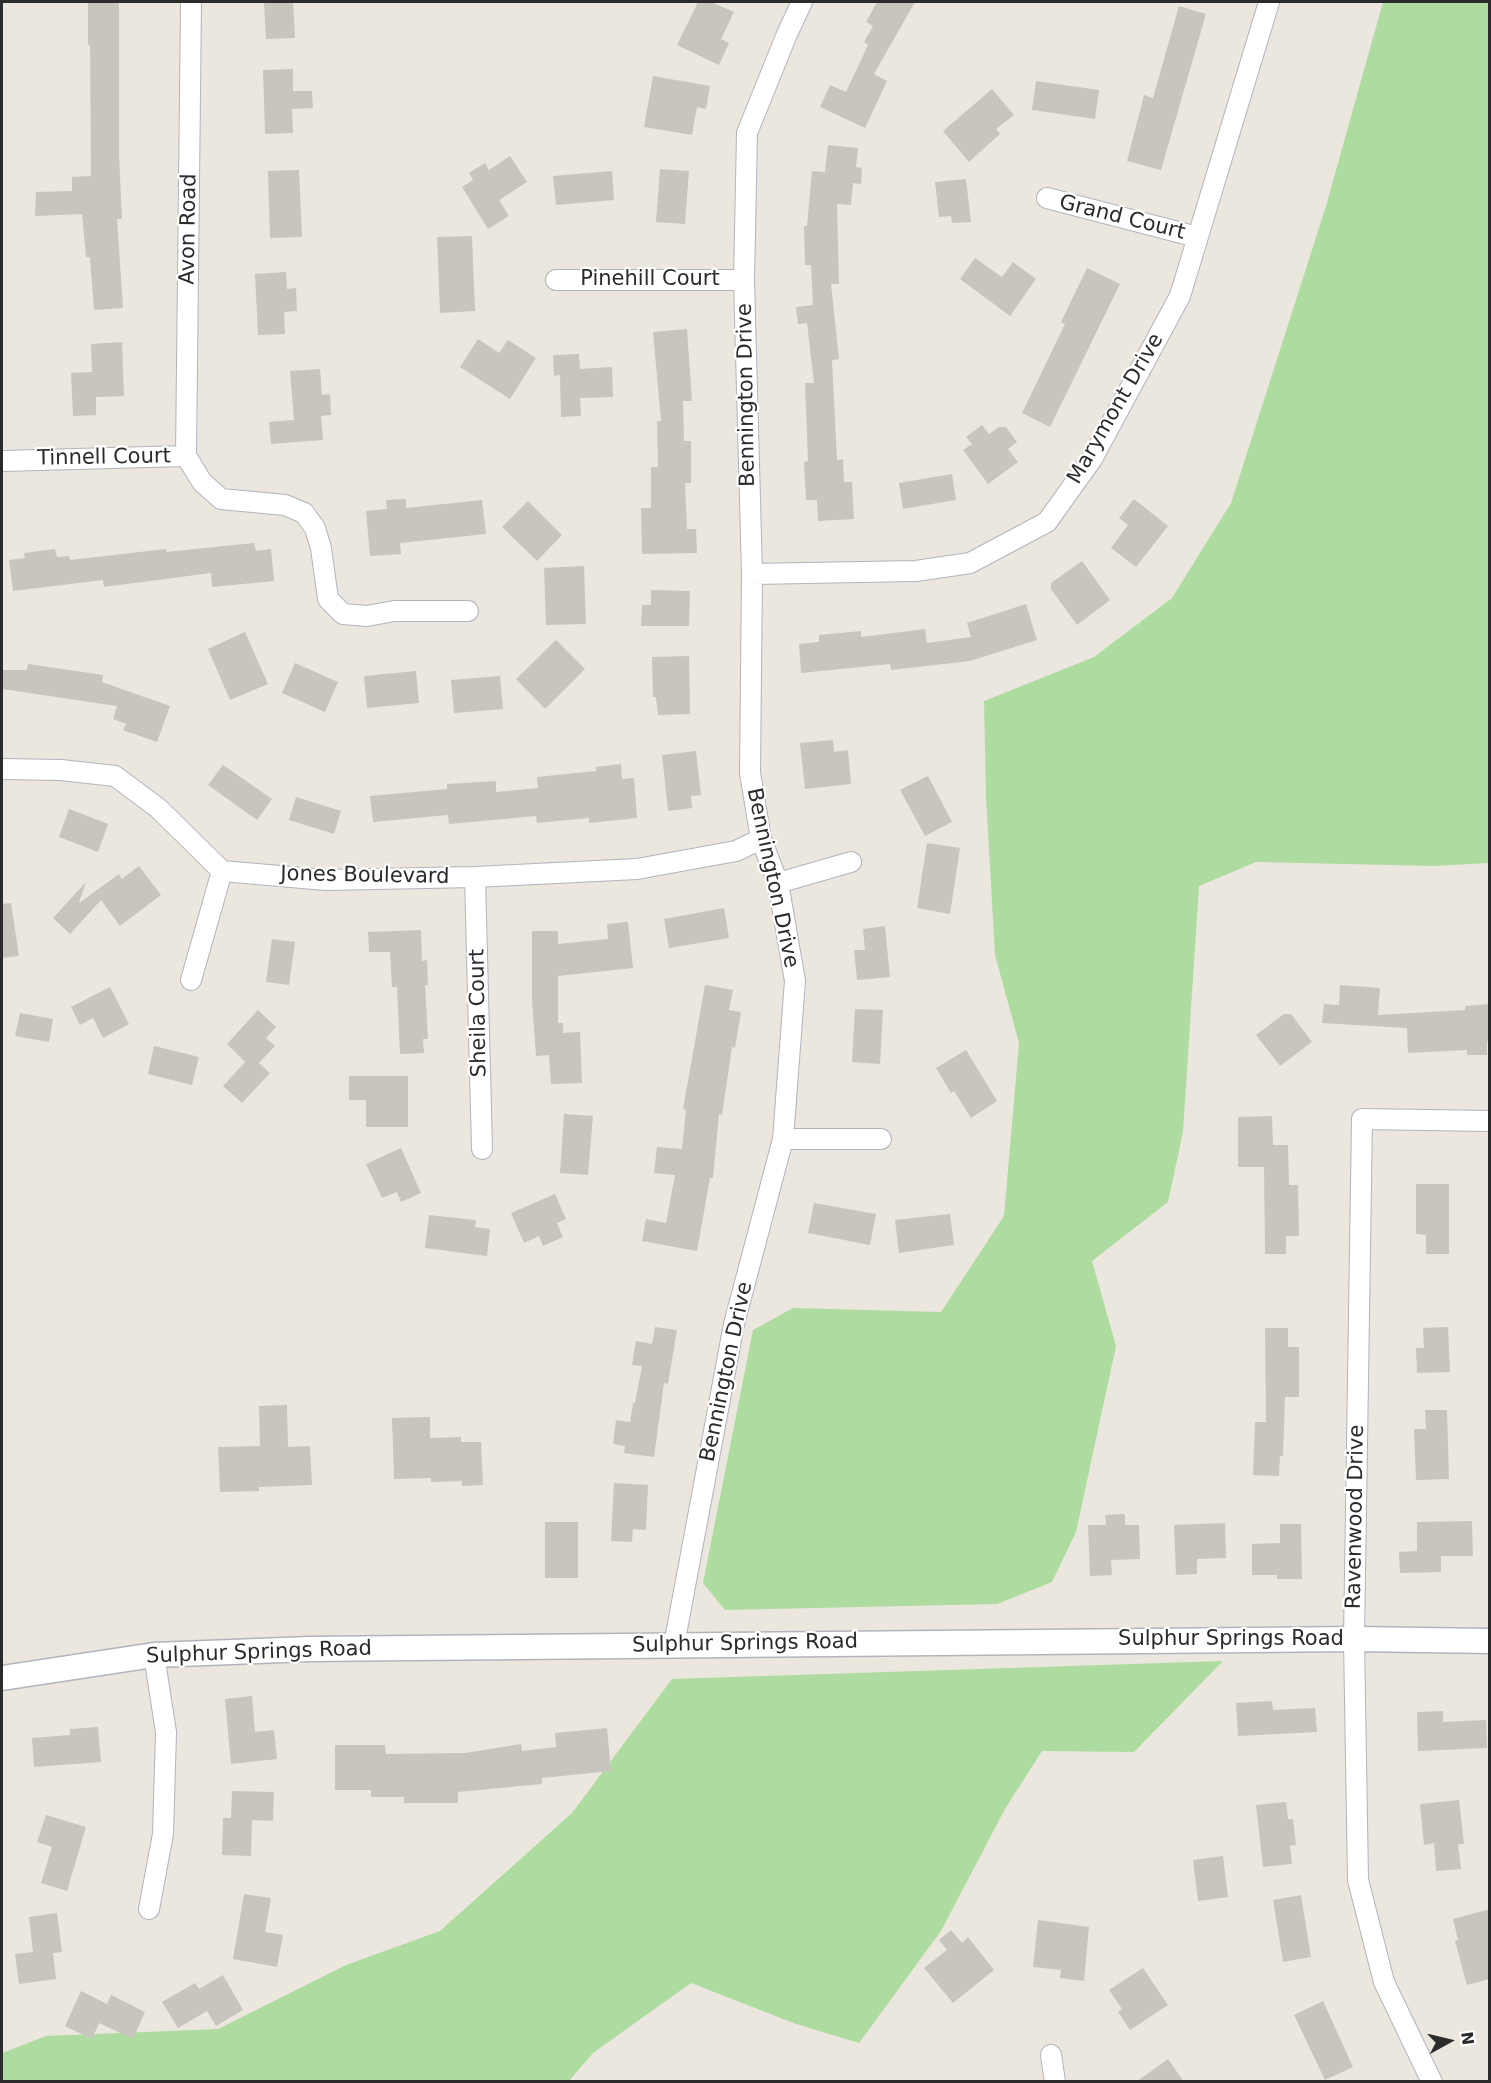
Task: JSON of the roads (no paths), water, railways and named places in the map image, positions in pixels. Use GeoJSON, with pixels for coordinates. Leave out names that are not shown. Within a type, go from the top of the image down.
{"type":"FeatureCollection","features":[{"type":"Feature","properties":{"kind":"street","name":"Avon Road"},"geometry":{"type":"LineString","coordinates":[[186,456],[191,2]]}},
{"type":"Feature","properties":{"kind":"street","name":"Bennington Drive"},"geometry":{"type":"LineString","coordinates":[[674,1644],[734,1324],[783,1139],[795,981],[778,883],[761,839],[750,773],[752,574],[746,425],[744,279],[747,133],[802,2]]}},
{"type":"Feature","properties":{"kind":"street","name":"Marymont Drive"},"geometry":{"type":"LineString","coordinates":[[752,574],[916,571],[970,563],[1047,522],[1092,459],[1180,296],[1269,2]]}},
{"type":"Feature","properties":{"kind":"street","name":"Grand Court"},"geometry":{"type":"LineString","coordinates":[[1047,198],[1197,237]]}},
{"type":"Feature","properties":{"kind":"street","name":"Pinehill Court"},"geometry":{"type":"LineString","coordinates":[[556,280],[744,279]]}},
{"type":"Feature","properties":{"kind":"street","name":"Tinnell Court"},"geometry":{"type":"LineString","coordinates":[[2,461],[186,456],[202,482],[221,500],[285,505],[304,513],[315,528],[321,548],[328,599],[343,615],[367,616],[394,611],[468,611]]}},
{"type":"Feature","properties":{"kind":"street"},"geometry":{"type":"LineString","coordinates":[[2,769],[61,770],[115,776],[158,808],[222,871],[191,980]]}},
{"type":"Feature","properties":{"kind":"street","name":"Jones Boulevard"},"geometry":{"type":"LineString","coordinates":[[222,871],[327,880],[476,877],[637,868],[736,851],[761,839]]}},
{"type":"Feature","properties":{"kind":"street"},"geometry":{"type":"LineString","coordinates":[[778,883],[851,862]]}},
{"type":"Feature","properties":{"kind":"street","name":"Sheila Court"},"geometry":{"type":"LineString","coordinates":[[476,877],[482,1149]]}},
{"type":"Feature","properties":{"kind":"street","name":"Ravenwood Drive"},"geometry":{"type":"LineString","coordinates":[[1432,2082],[1384,1982],[1358,1880],[1354,1639],[1362,1119],[1490,1121]]}},
{"type":"Feature","properties":{"kind":"street"},"geometry":{"type":"LineString","coordinates":[[783,1139],[881,1139]]}},
{"type":"Feature","properties":{"kind":"street","name":"Sulphur Springs Road"},"geometry":{"type":"LineString","coordinates":[[2,1678],[154,1655],[309,1649],[1354,1639],[1490,1641]]}},
{"type":"Feature","properties":{"kind":"street"},"geometry":{"type":"LineString","coordinates":[[149,1909],[163,1834],[166,1732],[154,1655]]}},
{"type":"Feature","properties":{"kind":"street"},"geometry":{"type":"LineString","coordinates":[[1051,2055],[1055,2082]]}}]}
